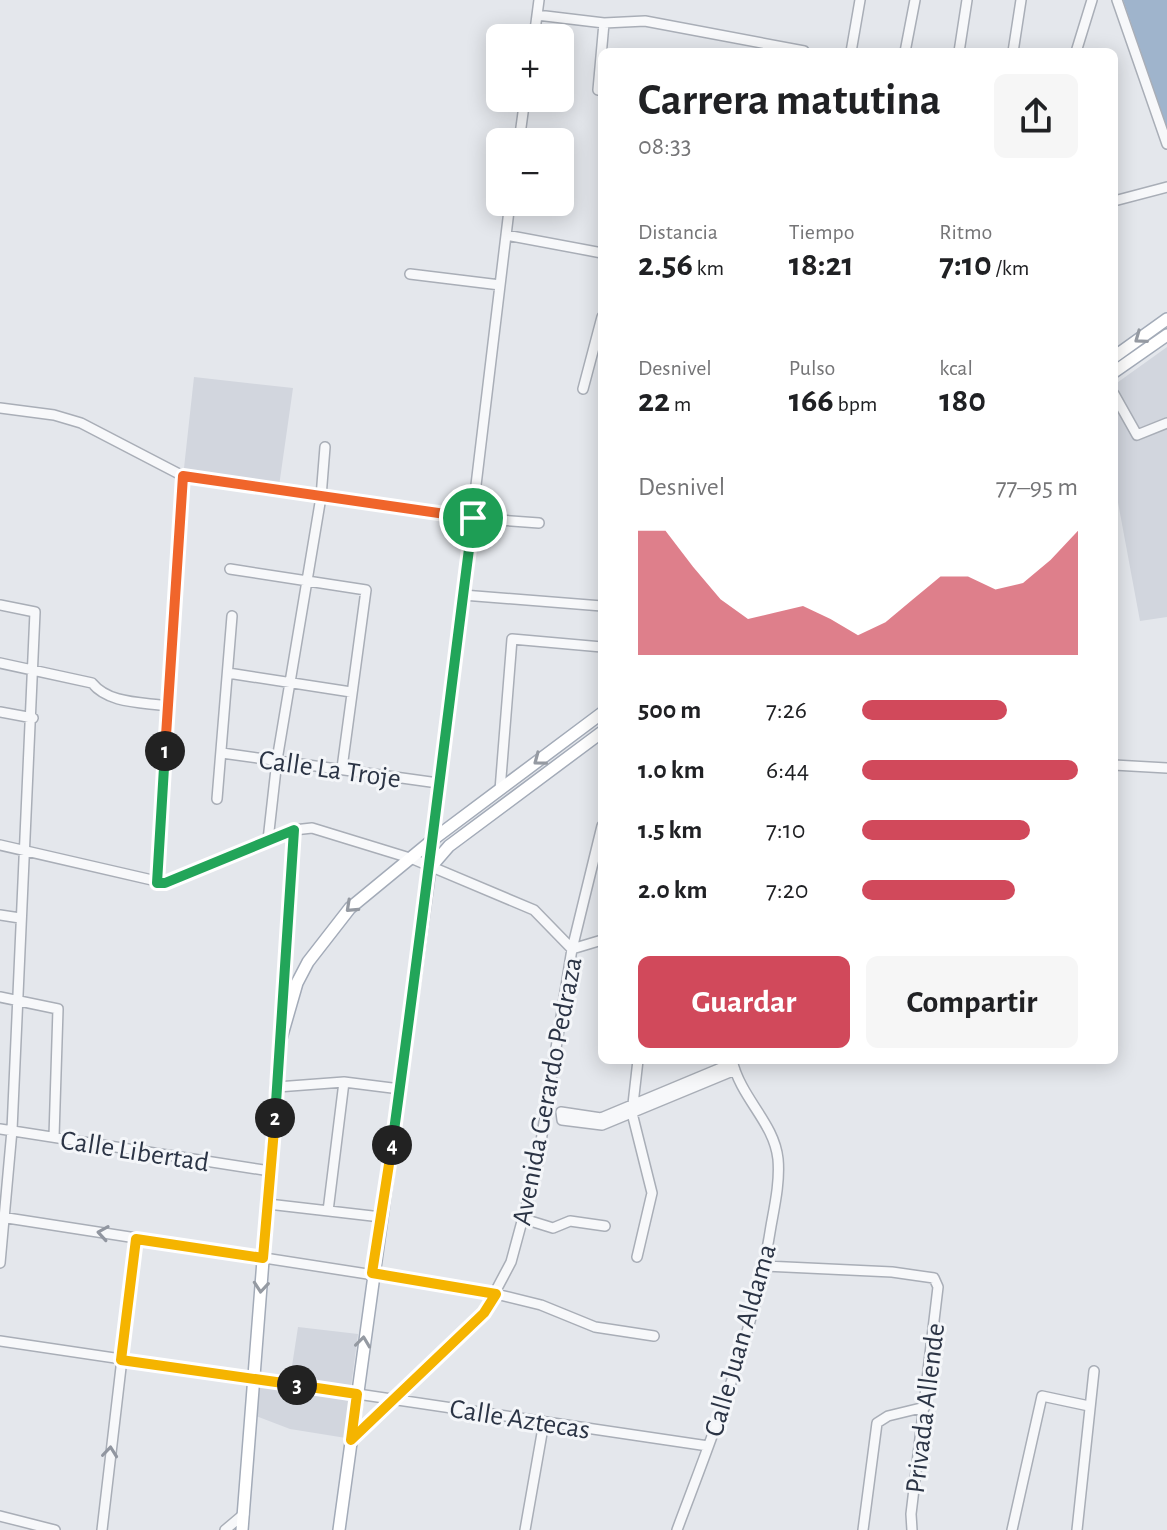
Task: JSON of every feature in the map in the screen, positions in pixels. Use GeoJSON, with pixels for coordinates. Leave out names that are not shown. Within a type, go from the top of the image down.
{"type":"FeatureCollection","features":[{"type":"Feature","properties":{"kind":"main road"},"geometry":{"type":"LineString","coordinates":[[1118,354],[1167,319]]}},
{"type":"Feature","properties":{"kind":"main road"},"geometry":{"type":"LineString","coordinates":[[1118,369],[1167,335]]}},
{"type":"Feature","properties":{"kind":"main road"},"geometry":{"type":"LineString","coordinates":[[242,1530],[280,1042],[297,983],[316,948],[350,908],[435,838],[598,716]]}},
{"type":"Feature","properties":{"kind":"main road"},"geometry":{"type":"LineString","coordinates":[[339,1530],[430,868],[449,846],[598,735]]}},
{"type":"Feature","properties":{"kind":"main road"},"geometry":{"type":"LineString","coordinates":[[513,780],[522,791]]}},
{"type":"Feature","properties":{"kind":"street"},"geometry":{"type":"LineString","coordinates":[[536,24],[539,0]]}},
{"type":"Feature","properties":{"kind":"street"},"geometry":{"type":"LineString","coordinates":[[852,48],[860,0]]}},
{"type":"Feature","properties":{"kind":"street"},"geometry":{"type":"LineString","coordinates":[[906,48],[915,0]]}},
{"type":"Feature","properties":{"kind":"street"},"geometry":{"type":"LineString","coordinates":[[960,48],[967,0]]}},
{"type":"Feature","properties":{"kind":"street"},"geometry":{"type":"LineString","coordinates":[[1014,48],[1021,0]]}},
{"type":"Feature","properties":{"kind":"street"},"geometry":{"type":"LineString","coordinates":[[1077,48],[1092,0]]}},
{"type":"Feature","properties":{"kind":"street"},"geometry":{"type":"LineString","coordinates":[[1117,0],[1167,144]]}},
{"type":"Feature","properties":{"kind":"street"},"geometry":{"type":"LineString","coordinates":[[537,15],[604,23],[645,21],[788,48]]}},
{"type":"Feature","properties":{"kind":"street"},"geometry":{"type":"LineString","coordinates":[[602,48],[604,23]]}},
{"type":"Feature","properties":{"kind":"street"},"geometry":{"type":"LineString","coordinates":[[1118,200],[1167,187]]}},
{"type":"Feature","properties":{"kind":"street"},"geometry":{"type":"LineString","coordinates":[[430,868],[508,216]]}},
{"type":"Feature","properties":{"kind":"street"},"geometry":{"type":"LineString","coordinates":[[506,235],[598,252]]}},
{"type":"Feature","properties":{"kind":"street"},"geometry":{"type":"LineString","coordinates":[[410,274],[500,285]]}},
{"type":"Feature","properties":{"kind":"street"},"geometry":{"type":"LineString","coordinates":[[583,389],[598,333]]}},
{"type":"Feature","properties":{"kind":"street"},"geometry":{"type":"LineString","coordinates":[[591,362],[598,363]]}},
{"type":"Feature","properties":{"kind":"street"},"geometry":{"type":"LineString","coordinates":[[1118,401],[1137,435],[1167,423]]}},
{"type":"Feature","properties":{"kind":"street"},"geometry":{"type":"LineString","coordinates":[[0,408],[54,415],[81,423],[183,476],[473,518],[539,523]]}},
{"type":"Feature","properties":{"kind":"street"},"geometry":{"type":"LineString","coordinates":[[268,840],[304,581],[321,497],[325,447]]}},
{"type":"Feature","properties":{"kind":"street"},"geometry":{"type":"LineString","coordinates":[[157,883],[183,476]]}},
{"type":"Feature","properties":{"kind":"street"},"geometry":{"type":"LineString","coordinates":[[230,569],[366,590],[342,768]]}},
{"type":"Feature","properties":{"kind":"street"},"geometry":{"type":"LineString","coordinates":[[463,595],[598,606]]}},
{"type":"Feature","properties":{"kind":"street"},"geometry":{"type":"LineString","coordinates":[[0,605],[35,612],[33,718],[20,918],[12,1130],[0,1263]]}},
{"type":"Feature","properties":{"kind":"street"},"geometry":{"type":"LineString","coordinates":[[217,799],[232,616]]}},
{"type":"Feature","properties":{"kind":"street"},"geometry":{"type":"LineString","coordinates":[[500,790],[512,639],[598,647]]}},
{"type":"Feature","properties":{"kind":"street"},"geometry":{"type":"LineString","coordinates":[[0,663],[92,683],[102,695],[167,706]]}},
{"type":"Feature","properties":{"kind":"street"},"geometry":{"type":"LineString","coordinates":[[228,673],[351,692]]}},
{"type":"Feature","properties":{"kind":"street"},"geometry":{"type":"LineString","coordinates":[[0,712],[33,718]]}},
{"type":"Feature","properties":{"kind":"street","name":"Calle La Troje"},"geometry":{"type":"LineString","coordinates":[[222,753],[438,783]]}},
{"type":"Feature","properties":{"kind":"street"},"geometry":{"type":"LineString","coordinates":[[1118,765],[1167,768]]}},
{"type":"Feature","properties":{"kind":"street"},"geometry":{"type":"LineString","coordinates":[[0,845],[165,883],[294,830],[312,828],[413,859],[534,910],[572,949],[598,941]]}},
{"type":"Feature","properties":{"kind":"street"},"geometry":{"type":"LineString","coordinates":[[280,1042],[294,830]]}},
{"type":"Feature","properties":{"kind":"street","name":"Avenida Gerardo Pedraza"},"geometry":{"type":"LineString","coordinates":[[351,1440],[484,1313],[496,1294],[524,1219],[537,1166],[572,949],[598,842]]}},
{"type":"Feature","properties":{"kind":"street"},"geometry":{"type":"LineString","coordinates":[[0,915],[20,918]]}},
{"type":"Feature","properties":{"kind":"street"},"geometry":{"type":"LineString","coordinates":[[0,997],[58,1009],[54,1137]]}},
{"type":"Feature","properties":{"kind":"street"},"geometry":{"type":"LineString","coordinates":[[637,1257],[652,1193],[633,1108],[638,1064]]}},
{"type":"Feature","properties":{"kind":"street"},"geometry":{"type":"LineString","coordinates":[[633,1108],[601,1118],[561,1112],[559,1118],[602,1125],[733,1064]]}},
{"type":"Feature","properties":{"kind":"street","name":"Calle Juan Aldama"},"geometry":{"type":"LineString","coordinates":[[677,1530],[737,1365],[765,1266],[778,1185],[774,1137],[740,1089],[733,1064]]}},
{"type":"Feature","properties":{"kind":"street"},"geometry":{"type":"LineString","coordinates":[[277,1087],[344,1082],[400,1089]]}},
{"type":"Feature","properties":{"kind":"street"},"geometry":{"type":"LineString","coordinates":[[328,1211],[344,1082]]}},
{"type":"Feature","properties":{"kind":"street","name":"Calle Libertad"},"geometry":{"type":"LineString","coordinates":[[0,1129],[270,1171]]}},
{"type":"Feature","properties":{"kind":"street"},"geometry":{"type":"LineString","coordinates":[[268,1204],[381,1217]]}},
{"type":"Feature","properties":{"kind":"street"},"geometry":{"type":"LineString","coordinates":[[2,1217],[496,1294],[541,1305],[595,1327],[654,1336]]}},
{"type":"Feature","properties":{"kind":"street"},"geometry":{"type":"LineString","coordinates":[[524,1219],[553,1228],[570,1221],[605,1226]]}},
{"type":"Feature","properties":{"kind":"street"},"geometry":{"type":"LineString","coordinates":[[102,1530],[136,1239]]}},
{"type":"Feature","properties":{"kind":"street","name":"Privada Allende"},"geometry":{"type":"LineString","coordinates":[[765,1266],[926,1275],[934,1278],[938,1287],[911,1514],[912,1530]]}},
{"type":"Feature","properties":{"kind":"street","name":"Calle Aztecas"},"geometry":{"type":"LineString","coordinates":[[0,1341],[708,1446]]}},
{"type":"Feature","properties":{"kind":"street"},"geometry":{"type":"LineString","coordinates":[[1077,1530],[1094,1371]]}},
{"type":"Feature","properties":{"kind":"street"},"geometry":{"type":"LineString","coordinates":[[1012,1530],[1042,1396],[1089,1406]]}},
{"type":"Feature","properties":{"kind":"street"},"geometry":{"type":"LineString","coordinates":[[863,1530],[877,1423],[888,1416],[925,1407]]}},
{"type":"Feature","properties":{"kind":"street"},"geometry":{"type":"LineString","coordinates":[[525,1530],[544,1422]]}},
{"type":"Feature","properties":{"kind":"street"},"geometry":{"type":"LineString","coordinates":[[225,1530],[244,1514]]}},
{"type":"Feature","properties":{"kind":"street"},"geometry":{"type":"LineString","coordinates":[[0,1516],[53,1530]]}},
{"type":"Feature","properties":{"kind":"shaded area"},"geometry":{"type":"Polygon","coordinates":[[[1167,347],[1167,617],[1140,621],[1118,503],[1118,382],[1167,347]]]}},
{"type":"Feature","properties":{"kind":"shaded area"},"geometry":{"type":"Polygon","coordinates":[[[194,377],[293,388],[278,493],[183,477],[194,377]]]}},
{"type":"Feature","properties":{"kind":"shaded area"},"geometry":{"type":"Polygon","coordinates":[[[298,1327],[358,1334],[351,1387],[290,1379],[298,1327]]]}},
{"type":"Feature","properties":{"kind":"shaded area"},"geometry":{"type":"Polygon","coordinates":[[[258,1385],[350,1398],[346,1438],[290,1429],[256,1416],[258,1385]]]}},
{"type":"Feature","properties":{"kind":"water"},"geometry":{"type":"Polygon","coordinates":[[[1123,0],[1167,0],[1167,129],[1123,0]]]}},
{"type":"Feature","properties":{"kind":"route"},"geometry":{"type":"LineString","coordinates":[[183,476],[473,518],[438,783],[435,838],[372,1273],[496,1294],[484,1313],[351,1440],[357,1394],[121,1360],[136,1239],[263,1258],[277,1087],[294,830],[165,883],[157,883],[183,476]]}}]}
